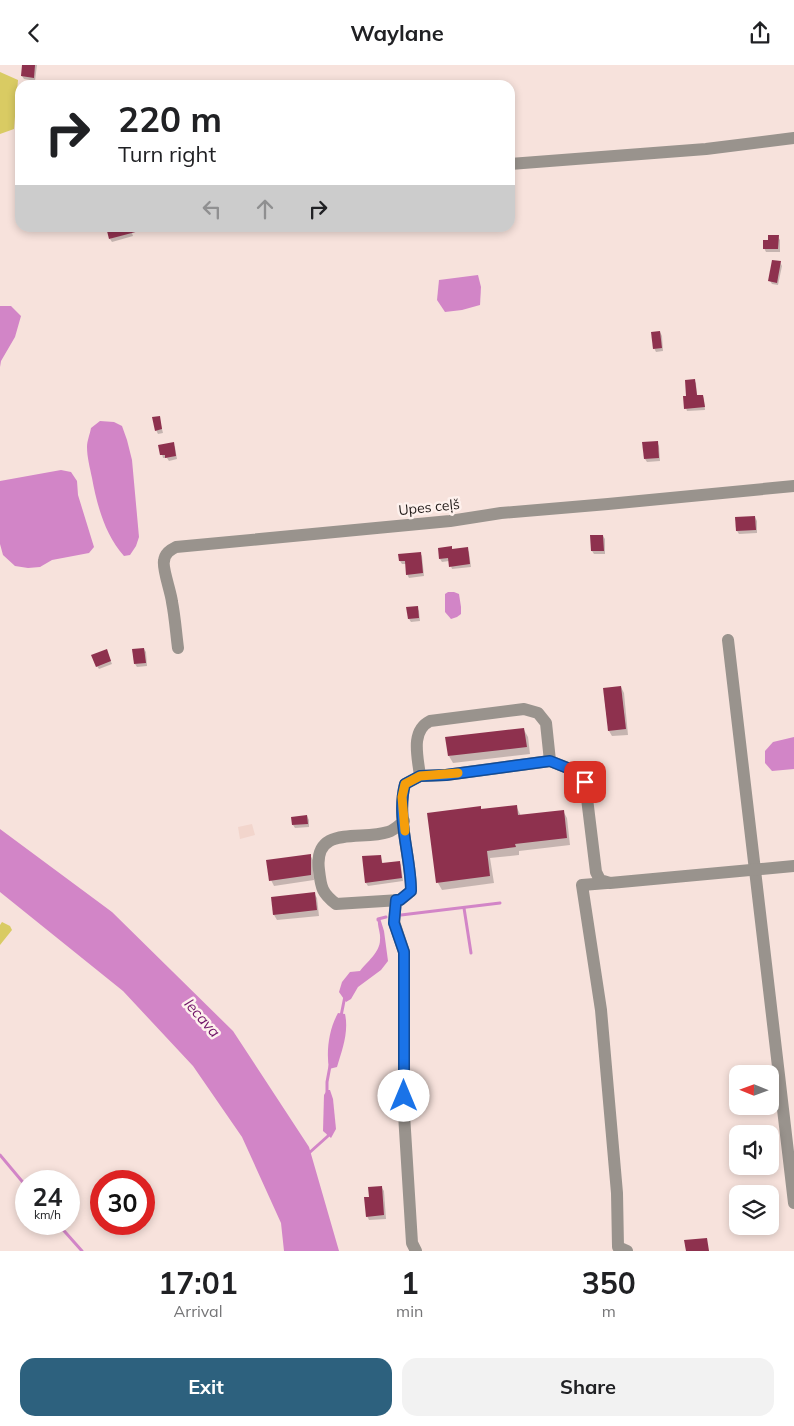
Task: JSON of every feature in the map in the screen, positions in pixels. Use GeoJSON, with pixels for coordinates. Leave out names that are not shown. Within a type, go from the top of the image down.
{"type":"FeatureCollection","features":[{"type":"Feature","properties":{"kind":"street"},"geometry":{"type":"LineString","coordinates":[[515,164],[706,149],[794,138]]}},
{"type":"Feature","properties":{"kind":"street","name":"Upes ceļš"},"geometry":{"type":"LineString","coordinates":[[178,648],[172,603],[163,568],[165,556],[176,547],[450,521],[501,513],[608,505],[794,486]]}},
{"type":"Feature","properties":{"kind":"street"},"geometry":{"type":"LineString","coordinates":[[728,640],[794,1203]]}},
{"type":"Feature","properties":{"kind":"street"},"geometry":{"type":"LineString","coordinates":[[420,776],[416,744],[419,733],[425,724],[430,721],[524,709],[538,713],[546,723],[550,761]]}},
{"type":"Feature","properties":{"kind":"street"},"geometry":{"type":"LineString","coordinates":[[404,821],[396,829],[388,833],[329,840],[321,847],[318,860],[320,882],[325,895],[336,904],[400,900],[411,891],[402,797],[405,784],[420,776],[446,775],[550,761],[580,773],[585,782],[596,872],[600,880],[610,883]]}},
{"type":"Feature","properties":{"kind":"street"},"geometry":{"type":"LineString","coordinates":[[627,1251],[618,1247],[616,1193],[600,1010],[582,885],[794,866]]}},
{"type":"Feature","properties":{"kind":"street"},"geometry":{"type":"LineString","coordinates":[[396,900],[394,923],[404,952],[404,1114],[412,1243],[416,1251]]}},
{"type":"Feature","properties":{"kind":"shaded area"},"geometry":{"type":"Polygon","coordinates":[[[0,72],[18,80],[15,80],[14,129],[0,134],[0,72]]]}},
{"type":"Feature","properties":{"kind":"shaded area"},"geometry":{"type":"Polygon","coordinates":[[[252,824],[255,835],[240,839],[238,827],[252,824]]]}},
{"type":"Feature","properties":{"kind":"shaded area"},"geometry":{"type":"Polygon","coordinates":[[[2,922],[10,926],[12,930],[0,945],[0,925],[2,922]]]}},
{"type":"Feature","properties":{"kind":"water"},"geometry":{"type":"Polygon","coordinates":[[[478,275],[481,287],[480,305],[445,312],[437,300],[439,280],[478,275]]]}},
{"type":"Feature","properties":{"kind":"water"},"geometry":{"type":"Polygon","coordinates":[[[0,306],[11,306],[21,316],[15,337],[1,361],[0,367],[0,306]]]}},
{"type":"Feature","properties":{"kind":"water"},"geometry":{"type":"Polygon","coordinates":[[[100,421],[114,422],[122,426],[132,460],[139,537],[130,555],[124,556],[112,539],[99,509],[94,488],[87,445],[91,428],[100,421]]]}},
{"type":"Feature","properties":{"kind":"water"},"geometry":{"type":"Polygon","coordinates":[[[61,470],[71,472],[77,481],[78,495],[94,547],[89,553],[52,560],[40,567],[15,566],[3,555],[0,544],[0,481],[61,470]]]}},
{"type":"Feature","properties":{"kind":"water"},"geometry":{"type":"Polygon","coordinates":[[[448,592],[459,594],[461,607],[461,614],[451,619],[445,612],[445,594],[448,592]]]}},
{"type":"Feature","properties":{"kind":"water"},"geometry":{"type":"Polygon","coordinates":[[[794,737],[794,769],[772,771],[765,763],[765,751],[773,742],[794,737]]]}},
{"type":"Feature","properties":{"kind":"water","name":"Iecava"},"geometry":{"type":"Polygon","coordinates":[[[0,829],[112,912],[233,1031],[309,1147],[339,1251],[284,1251],[281,1223],[242,1137],[193,1066],[123,991],[0,892],[0,829]]]}},
{"type":"Feature","properties":{"kind":"water"},"geometry":{"type":"Polygon","coordinates":[[[380,918],[384,931],[388,961],[381,970],[358,987],[351,999],[346,1002],[339,992],[342,982],[350,972],[360,971],[376,953],[380,940],[378,919],[380,918]]]}},
{"type":"Feature","properties":{"kind":"water"},"geometry":{"type":"Polygon","coordinates":[[[338,1013],[345,1014],[346,1034],[337,1067],[329,1069],[329,1040],[332,1026],[338,1013]]]}},
{"type":"Feature","properties":{"kind":"water"},"geometry":{"type":"Polygon","coordinates":[[[327,1090],[330,1090],[333,1099],[336,1129],[331,1138],[323,1131],[324,1095],[327,1090]]]}},
{"type":"Feature","properties":{"kind":"building"},"geometry":{"type":"Polygon","coordinates":[[[22,65],[35,65],[34,78],[21,76],[22,65]]]}},
{"type":"Feature","properties":{"kind":"building"},"geometry":{"type":"Polygon","coordinates":[[[107,232],[135,232],[109,239],[107,232]]]}},
{"type":"Feature","properties":{"kind":"building"},"geometry":{"type":"Polygon","coordinates":[[[768,235],[779,235],[778,249],[763,249],[763,240],[768,240],[768,235]]]}},
{"type":"Feature","properties":{"kind":"building"},"geometry":{"type":"Polygon","coordinates":[[[772,260],[781,261],[777,283],[768,281],[772,260]]]}},
{"type":"Feature","properties":{"kind":"building"},"geometry":{"type":"Polygon","coordinates":[[[660,331],[662,348],[653,349],[651,332],[660,331]]]}},
{"type":"Feature","properties":{"kind":"building"},"geometry":{"type":"Polygon","coordinates":[[[695,379],[697,395],[703,395],[705,407],[684,409],[683,396],[686,396],[685,380],[695,379]]]}},
{"type":"Feature","properties":{"kind":"building"},"geometry":{"type":"Polygon","coordinates":[[[160,416],[162,429],[155,431],[152,417],[160,416]]]}},
{"type":"Feature","properties":{"kind":"building"},"geometry":{"type":"Polygon","coordinates":[[[658,441],[659,458],[644,459],[642,442],[658,441]]]}},
{"type":"Feature","properties":{"kind":"building"},"geometry":{"type":"Polygon","coordinates":[[[174,442],[176,456],[165,458],[165,455],[160,455],[158,445],[174,442]]]}},
{"type":"Feature","properties":{"kind":"building"},"geometry":{"type":"Polygon","coordinates":[[[755,516],[756,530],[736,531],[735,517],[755,516]]]}},
{"type":"Feature","properties":{"kind":"building"},"geometry":{"type":"Polygon","coordinates":[[[590,535],[603,535],[604,551],[591,551],[590,535]]]}},
{"type":"Feature","properties":{"kind":"building"},"geometry":{"type":"Polygon","coordinates":[[[452,546],[452,549],[468,547],[470,564],[449,567],[448,558],[439,559],[438,548],[452,546]]]}},
{"type":"Feature","properties":{"kind":"building"},"geometry":{"type":"Polygon","coordinates":[[[421,552],[423,573],[406,575],[405,561],[399,561],[398,554],[421,552]]]}},
{"type":"Feature","properties":{"kind":"building"},"geometry":{"type":"Polygon","coordinates":[[[418,606],[419,618],[408,619],[406,607],[418,606]]]}},
{"type":"Feature","properties":{"kind":"building"},"geometry":{"type":"Polygon","coordinates":[[[144,648],[146,663],[134,664],[132,649],[144,648]]]}},
{"type":"Feature","properties":{"kind":"building"},"geometry":{"type":"Polygon","coordinates":[[[107,649],[111,661],[96,667],[91,655],[107,649]]]}},
{"type":"Feature","properties":{"kind":"building"},"geometry":{"type":"Polygon","coordinates":[[[621,686],[626,729],[608,731],[603,688],[621,686]]]}},
{"type":"Feature","properties":{"kind":"building"},"geometry":{"type":"Polygon","coordinates":[[[524,728],[527,747],[448,756],[445,737],[524,728]]]}},
{"type":"Feature","properties":{"kind":"building"},"geometry":{"type":"Polygon","coordinates":[[[517,805],[518,815],[564,810],[567,838],[515,844],[516,847],[487,851],[490,876],[436,883],[427,813],[481,806],[481,809],[517,805]]]}},
{"type":"Feature","properties":{"kind":"building"},"geometry":{"type":"Polygon","coordinates":[[[307,815],[308,824],[292,825],[291,817],[307,815]]]}},
{"type":"Feature","properties":{"kind":"building"},"geometry":{"type":"Polygon","coordinates":[[[311,854],[311,875],[269,881],[266,860],[311,854]]]}},
{"type":"Feature","properties":{"kind":"building"},"geometry":{"type":"Polygon","coordinates":[[[381,855],[382,863],[400,861],[402,878],[365,883],[362,856],[381,855]]]}},
{"type":"Feature","properties":{"kind":"building"},"geometry":{"type":"Polygon","coordinates":[[[315,892],[317,910],[273,915],[271,897],[315,892]]]}},
{"type":"Feature","properties":{"kind":"building"},"geometry":{"type":"Polygon","coordinates":[[[382,1186],[384,1215],[366,1217],[364,1197],[369,1197],[368,1187],[382,1186]]]}},
{"type":"Feature","properties":{"kind":"building"},"geometry":{"type":"Polygon","coordinates":[[[707,1238],[709,1251],[686,1251],[684,1240],[707,1238]]]}},
{"type":"Feature","properties":{"kind":"waterway"},"geometry":{"type":"LineString","coordinates":[[401,915],[500,903]]}},
{"type":"Feature","properties":{"kind":"waterway"},"geometry":{"type":"LineString","coordinates":[[464,908],[471,953]]}},
{"type":"Feature","properties":{"kind":"waterway"},"geometry":{"type":"LineString","coordinates":[[378,920],[386,917]]}},
{"type":"Feature","properties":{"kind":"waterway"},"geometry":{"type":"LineString","coordinates":[[341,1016],[345,996]]}},
{"type":"Feature","properties":{"kind":"waterway"},"geometry":{"type":"LineString","coordinates":[[327,1092],[330,1066]]}},
{"type":"Feature","properties":{"kind":"waterway"},"geometry":{"type":"LineString","coordinates":[[309,1153],[329,1133]]}},
{"type":"Feature","properties":{"kind":"waterway"},"geometry":{"type":"LineString","coordinates":[[0,1155],[15,1173]]}},
{"type":"Feature","properties":{"kind":"waterway"},"geometry":{"type":"LineString","coordinates":[[68,1235],[82,1251]]}},
{"type":"Feature","properties":{"kind":"slow traffic"},"geometry":{"type":"LineString","coordinates":[[405,831],[402,797],[405,784],[420,776],[458,773]]}},
{"type":"Feature","properties":{"kind":"route"},"geometry":{"type":"LineString","coordinates":[[404,1096],[404,952],[394,923],[396,900],[400,900],[411,891],[402,797],[405,784],[420,776],[446,775],[550,761],[580,773],[585,782]]}}]}
